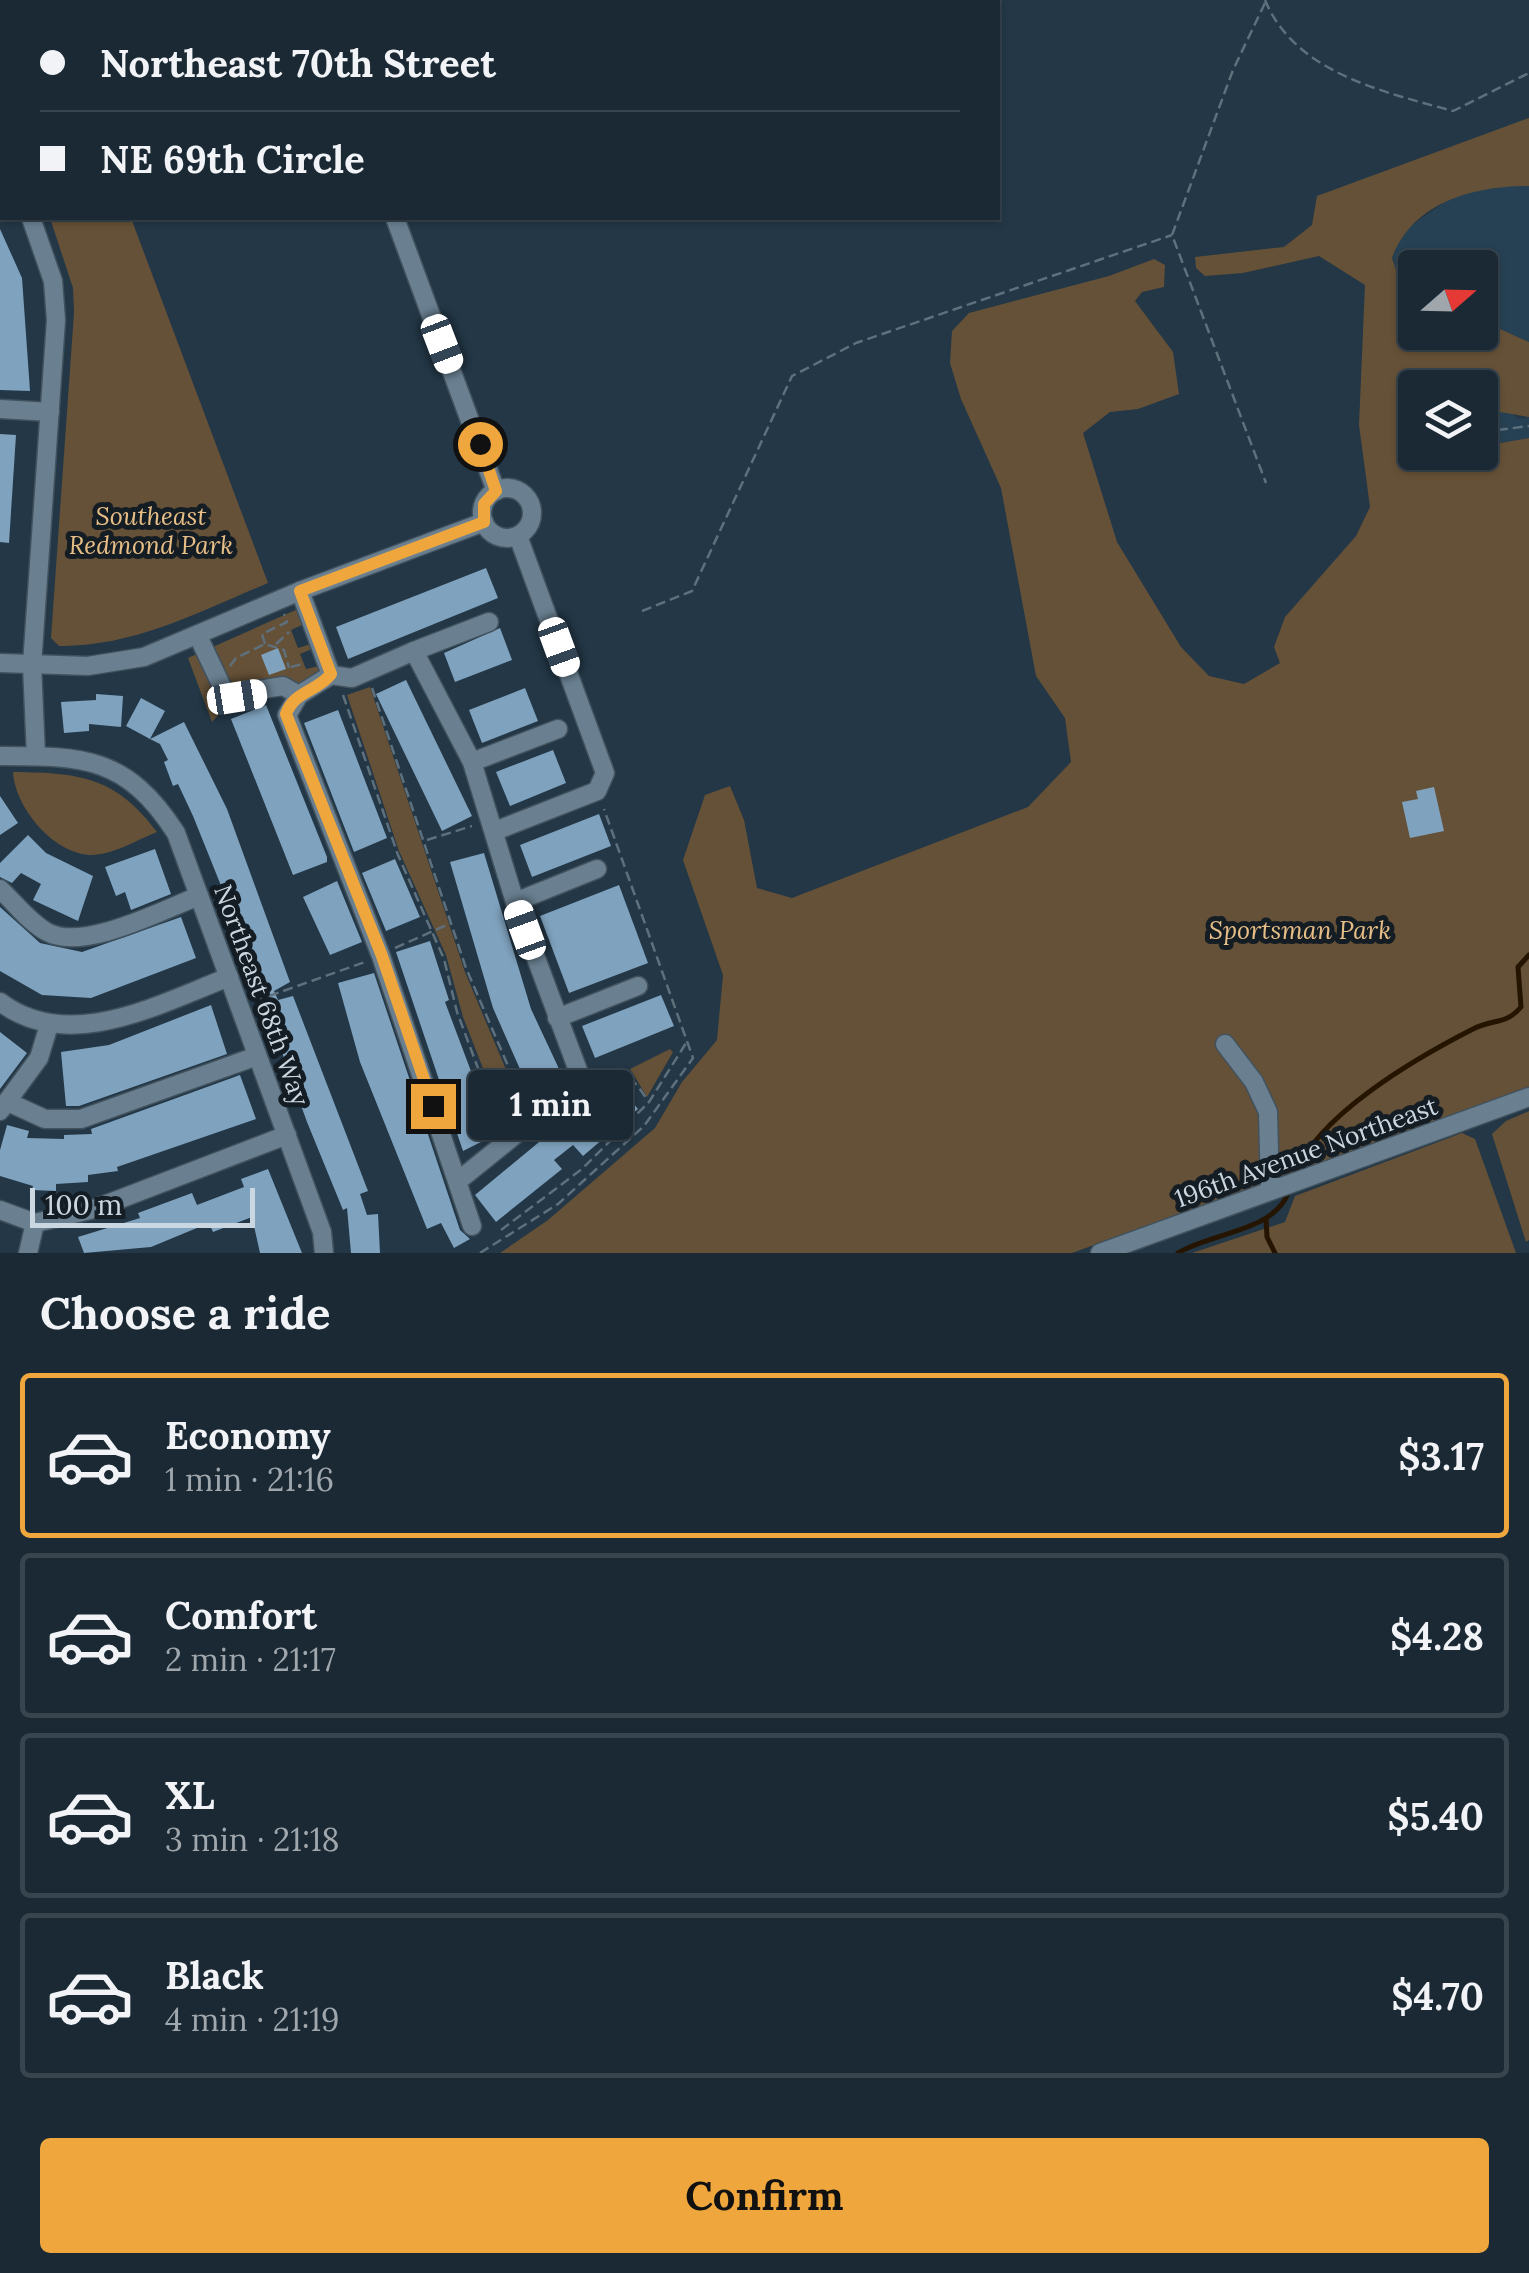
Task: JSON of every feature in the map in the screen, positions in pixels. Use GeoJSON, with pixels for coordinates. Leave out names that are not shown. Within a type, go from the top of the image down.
{"type":"FeatureCollection","features":[{"type":"Feature","properties":{"kind":"street"},"geometry":{"type":"LineString","coordinates":[[0,756],[36,756],[32,664],[56,299],[32,220]]}},
{"type":"Feature","properties":{"kind":"street"},"geometry":{"type":"LineString","coordinates":[[395,220],[496,491]]}},
{"type":"Feature","properties":{"kind":"street"},"geometry":{"type":"LineString","coordinates":[[0,409],[50,412]]}},
{"type":"Feature","properties":{"kind":"street"},"geometry":{"type":"LineString","coordinates":[[516,490],[531,505],[531,519],[518,536],[498,536],[484,522],[484,504],[496,491],[516,490]]}},
{"type":"Feature","properties":{"kind":"street"},"geometry":{"type":"LineString","coordinates":[[0,663],[123,662],[484,522]]}},
{"type":"Feature","properties":{"kind":"street"},"geometry":{"type":"LineString","coordinates":[[493,825],[599,796],[605,773],[518,536]]}},
{"type":"Feature","properties":{"kind":"street"},"geometry":{"type":"LineString","coordinates":[[300,591],[331,674],[342,679],[367,673],[489,622]]}},
{"type":"Feature","properties":{"kind":"street"},"geometry":{"type":"LineString","coordinates":[[198,636],[215,680],[232,696],[274,687],[299,695]]}},
{"type":"Feature","properties":{"kind":"street"},"geometry":{"type":"LineString","coordinates":[[414,651],[472,762],[515,902],[582,1082],[458,1180]]}},
{"type":"Feature","properties":{"kind":"street"},"geometry":{"type":"LineString","coordinates":[[331,674],[320,686],[299,695],[286,714],[382,956],[472,1226]]}},
{"type":"Feature","properties":{"kind":"street"},"geometry":{"type":"LineString","coordinates":[[472,762],[558,729]]}},
{"type":"Feature","properties":{"kind":"street","name":"Northeast 68th Way"},"geometry":{"type":"LineString","coordinates":[[36,756],[92,760],[121,771],[161,810],[176,833],[322,1232],[324,1253]]}},
{"type":"Feature","properties":{"kind":"street"},"geometry":{"type":"LineString","coordinates":[[515,902],[597,869]]}},
{"type":"Feature","properties":{"kind":"street"},"geometry":{"type":"LineString","coordinates":[[0,889],[49,934],[68,939],[92,936],[199,896]]}},
{"type":"Feature","properties":{"kind":"street"},"geometry":{"type":"LineString","coordinates":[[0,1002],[48,1025],[106,1022],[229,977]]}},
{"type":"Feature","properties":{"kind":"street"},"geometry":{"type":"LineString","coordinates":[[557,1018],[638,986]]}},
{"type":"Feature","properties":{"kind":"street"},"geometry":{"type":"LineString","coordinates":[[48,1025],[40,1058],[4,1107],[45,1120],[71,1121],[256,1056]]}},
{"type":"Feature","properties":{"kind":"street"},"geometry":{"type":"LineString","coordinates":[[1225,1044],[1254,1082],[1268,1112],[1274,1189]]}},
{"type":"Feature","properties":{"kind":"street","name":"196th Avenue Northeast"},"geometry":{"type":"LineString","coordinates":[[1100,1253],[1529,1097]]}},
{"type":"Feature","properties":{"kind":"street"},"geometry":{"type":"LineString","coordinates":[[0,1210],[35,1223],[94,1209],[286,1135]]}},
{"type":"Feature","properties":{"kind":"street"},"geometry":{"type":"LineString","coordinates":[[28,1253],[35,1223]]}},
{"type":"Feature","properties":{"kind":"path"},"geometry":{"type":"LineString","coordinates":[[1265,1],[1300,51],[1343,75],[1453,111],[1529,73]]}},
{"type":"Feature","properties":{"kind":"path"},"geometry":{"type":"LineString","coordinates":[[1265,1],[1233,70],[1172,235],[1266,483]]}},
{"type":"Feature","properties":{"kind":"path"},"geometry":{"type":"LineString","coordinates":[[642,611],[692,591],[792,376],[856,343],[1172,235]]}},
{"type":"Feature","properties":{"kind":"path"},"geometry":{"type":"LineString","coordinates":[[1498,430],[1529,426]]}},
{"type":"Feature","properties":{"kind":"path"},"geometry":{"type":"LineString","coordinates":[[265,644],[262,634],[287,622],[284,612]]}},
{"type":"Feature","properties":{"kind":"path"},"geometry":{"type":"LineString","coordinates":[[275,645],[289,632]]}},
{"type":"Feature","properties":{"kind":"path"},"geometry":{"type":"LineString","coordinates":[[232,696],[231,664],[265,644],[275,645],[289,658],[290,667]]}},
{"type":"Feature","properties":{"kind":"path"},"geometry":{"type":"LineString","coordinates":[[274,687],[290,667],[302,664]]}},
{"type":"Feature","properties":{"kind":"path"},"geometry":{"type":"LineString","coordinates":[[367,673],[466,968],[518,1090],[540,1116]]}},
{"type":"Feature","properties":{"kind":"path"},"geometry":{"type":"LineString","coordinates":[[344,694],[398,855],[444,959],[457,1012],[506,1143]]}},
{"type":"Feature","properties":{"kind":"path"},"geometry":{"type":"LineString","coordinates":[[480,1253],[558,1204],[644,1126],[693,1058],[599,796]]}},
{"type":"Feature","properties":{"kind":"path"},"geometry":{"type":"LineString","coordinates":[[426,840],[493,825]]}},
{"type":"Feature","properties":{"kind":"path"},"geometry":{"type":"LineString","coordinates":[[253,1002],[382,956],[452,922]]}},
{"type":"Feature","properties":{"kind":"path"},"geometry":{"type":"LineString","coordinates":[[501,1230],[582,1169],[648,1102],[672,1058],[689,1039]]}},
{"type":"Feature","properties":{"kind":"path"},"geometry":{"type":"LineString","coordinates":[[601,1072],[619,1069],[630,1075],[648,1102]]}},
{"type":"Feature","properties":{"kind":"shaded area"},"geometry":{"type":"Polygon","coordinates":[[[1493,186],[1529,186],[1529,342],[1498,328],[1498,250],[1398,250],[1398,275],[1392,258],[1402,232],[1455,195],[1493,186]]]}},
{"type":"Feature","properties":{"kind":"shaded area"},"geometry":{"type":"Polygon","coordinates":[[[1498,400],[1518,419],[1529,417],[1529,438],[1498,443],[1498,400]]]}},
{"type":"Feature","properties":{"kind":"green space","name":"Sportsman Park"},"geometry":{"type":"Polygon","coordinates":[[[1529,118],[1529,186],[1487,189],[1447,201],[1414,223],[1392,258],[1398,275],[1398,350],[1498,350],[1498,328],[1529,342],[1529,417],[1500,412],[1498,370],[1398,370],[1398,470],[1498,470],[1498,444],[1529,438],[1529,1087],[1072,1253],[500,1253],[548,1220],[655,1128],[682,1082],[717,1040],[723,975],[683,860],[705,795],[730,786],[744,820],[757,888],[792,898],[1028,807],[1071,762],[1065,718],[1036,676],[1001,488],[961,399],[950,363],[952,331],[969,313],[1109,276],[1154,259],[1165,265],[1164,287],[1142,292],[1135,301],[1173,352],[1179,394],[1138,409],[1110,412],[1083,433],[1117,542],[1181,647],[1209,676],[1244,684],[1280,663],[1274,647],[1285,617],[1356,536],[1370,507],[1359,425],[1365,285],[1319,256],[1243,273],[1205,276],[1196,268],[1195,257],[1284,247],[1312,225],[1317,196],[1529,118]]]}},
{"type":"Feature","properties":{"kind":"green space","name":"Southeast Redmond Park"},"geometry":{"type":"Polygon","coordinates":[[[51,220],[132,220],[268,583],[140,634],[87,645],[59,646],[51,638],[73,288],[51,220]]]}},
{"type":"Feature","properties":{"kind":"green space"},"geometry":{"type":"Polygon","coordinates":[[[298,609],[304,624],[291,630],[298,648],[311,644],[312,649],[300,654],[306,669],[319,666],[319,672],[284,697],[275,694],[229,703],[212,722],[188,658],[298,609]]]}},
{"type":"Feature","properties":{"kind":"green space"},"geometry":{"type":"Polygon","coordinates":[[[370,687],[465,972],[515,1091],[532,1109],[507,1130],[463,1017],[446,955],[399,851],[347,695],[370,687]]]}},
{"type":"Feature","properties":{"kind":"green space"},"geometry":{"type":"Polygon","coordinates":[[[13,772],[94,781],[126,799],[157,832],[106,853],[75,852],[38,826],[21,799],[13,772]]]}},
{"type":"Feature","properties":{"kind":"green space"},"geometry":{"type":"Polygon","coordinates":[[[670,1049],[673,1052],[647,1097],[630,1069],[670,1049]]]}},
{"type":"Feature","properties":{"kind":"green space"},"geometry":{"type":"Polygon","coordinates":[[[1529,1111],[1526,1242],[1492,1134],[1506,1121],[1529,1111]]]}},
{"type":"Feature","properties":{"kind":"green space"},"geometry":{"type":"Polygon","coordinates":[[[1462,1133],[1475,1139],[1516,1253],[1192,1253],[1285,1222],[1295,1196],[1462,1133]]]}},
{"type":"Feature","properties":{"kind":"building"},"geometry":{"type":"Polygon","coordinates":[[[0,229],[22,278],[30,391],[0,390],[0,229]]]}},
{"type":"Feature","properties":{"kind":"building"},"geometry":{"type":"Polygon","coordinates":[[[0,434],[16,435],[9,543],[0,542],[0,434]]]}},
{"type":"Feature","properties":{"kind":"building"},"geometry":{"type":"Polygon","coordinates":[[[486,568],[498,598],[348,659],[336,627],[486,568]]]}},
{"type":"Feature","properties":{"kind":"building"},"geometry":{"type":"Polygon","coordinates":[[[500,628],[512,660],[455,682],[444,653],[500,628]]]}},
{"type":"Feature","properties":{"kind":"building"},"geometry":{"type":"Polygon","coordinates":[[[278,648],[286,669],[269,675],[261,655],[278,648]]]}},
{"type":"Feature","properties":{"kind":"building"},"geometry":{"type":"Polygon","coordinates":[[[406,680],[472,816],[442,831],[376,694],[406,680]]]}},
{"type":"Feature","properties":{"kind":"building"},"geometry":{"type":"Polygon","coordinates":[[[525,688],[538,721],[482,743],[469,710],[525,688]]]}},
{"type":"Feature","properties":{"kind":"building"},"geometry":{"type":"Polygon","coordinates":[[[96,694],[123,696],[121,727],[89,724],[89,731],[64,733],[61,702],[96,700],[96,694]]]}},
{"type":"Feature","properties":{"kind":"building"},"geometry":{"type":"Polygon","coordinates":[[[141,698],[165,711],[150,739],[126,726],[141,698]]]}},
{"type":"Feature","properties":{"kind":"building"},"geometry":{"type":"Polygon","coordinates":[[[266,705],[327,857],[327,862],[293,875],[231,719],[266,705]]]}},
{"type":"Feature","properties":{"kind":"building"},"geometry":{"type":"Polygon","coordinates":[[[338,710],[387,838],[354,852],[304,723],[338,710]]]}},
{"type":"Feature","properties":{"kind":"building"},"geometry":{"type":"Polygon","coordinates":[[[184,722],[227,809],[290,982],[274,991],[278,1000],[293,996],[368,1191],[360,1194],[367,1215],[378,1214],[380,1253],[351,1253],[347,1208],[343,1210],[307,1122],[228,903],[178,784],[173,786],[164,762],[168,760],[160,744],[150,739],[184,722]]]}},
{"type":"Feature","properties":{"kind":"building"},"geometry":{"type":"Polygon","coordinates":[[[553,750],[566,783],[510,806],[496,772],[553,750]]]}},
{"type":"Feature","properties":{"kind":"building"},"geometry":{"type":"Polygon","coordinates":[[[1434,787],[1444,831],[1410,838],[1402,802],[1418,799],[1416,791],[1434,787]]]}},
{"type":"Feature","properties":{"kind":"building"},"geometry":{"type":"Polygon","coordinates":[[[0,796],[18,823],[0,835],[0,796]]]}},
{"type":"Feature","properties":{"kind":"building"},"geometry":{"type":"Polygon","coordinates":[[[599,814],[611,846],[532,877],[520,845],[599,814]]]}},
{"type":"Feature","properties":{"kind":"building"},"geometry":{"type":"Polygon","coordinates":[[[28,835],[46,853],[93,876],[78,921],[33,900],[41,884],[21,873],[12,883],[0,877],[0,863],[28,835]]]}},
{"type":"Feature","properties":{"kind":"building"},"geometry":{"type":"Polygon","coordinates":[[[155,849],[171,894],[131,910],[125,892],[116,896],[105,867],[155,849]]]}},
{"type":"Feature","properties":{"kind":"building"},"geometry":{"type":"Polygon","coordinates":[[[484,853],[531,1009],[560,1071],[527,1085],[493,1008],[450,862],[484,853]]]}},
{"type":"Feature","properties":{"kind":"building"},"geometry":{"type":"Polygon","coordinates":[[[395,859],[420,917],[386,931],[362,873],[395,859]]]}},
{"type":"Feature","properties":{"kind":"building"},"geometry":{"type":"Polygon","coordinates":[[[337,881],[362,942],[330,955],[303,897],[337,881]]]}},
{"type":"Feature","properties":{"kind":"building"},"geometry":{"type":"Polygon","coordinates":[[[619,885],[648,963],[569,993],[540,916],[619,885]]]}},
{"type":"Feature","properties":{"kind":"building"},"geometry":{"type":"Polygon","coordinates":[[[0,907],[40,943],[82,952],[181,917],[196,958],[91,998],[42,995],[0,971],[0,907]]]}},
{"type":"Feature","properties":{"kind":"building"},"geometry":{"type":"Polygon","coordinates":[[[430,941],[449,1000],[445,1002],[495,1135],[463,1151],[396,952],[430,941]]]}},
{"type":"Feature","properties":{"kind":"building"},"geometry":{"type":"Polygon","coordinates":[[[374,973],[460,1230],[470,1239],[454,1248],[441,1223],[427,1229],[360,1062],[338,983],[374,973]]]}},
{"type":"Feature","properties":{"kind":"building"},"geometry":{"type":"Polygon","coordinates":[[[661,995],[674,1026],[595,1058],[582,1026],[661,995]]]}},
{"type":"Feature","properties":{"kind":"building"},"geometry":{"type":"Polygon","coordinates":[[[211,1005],[227,1054],[79,1106],[66,1106],[61,1052],[109,1045],[211,1005]]]}},
{"type":"Feature","properties":{"kind":"building"},"geometry":{"type":"Polygon","coordinates":[[[0,1032],[27,1053],[0,1089],[0,1032]]]}},
{"type":"Feature","properties":{"kind":"building"},"geometry":{"type":"Polygon","coordinates":[[[240,1075],[256,1119],[117,1167],[118,1171],[88,1175],[88,1182],[56,1184],[56,1191],[32,1190],[33,1186],[0,1176],[0,1150],[7,1125],[29,1131],[27,1138],[64,1139],[64,1135],[92,1134],[91,1129],[240,1075]]]}},
{"type":"Feature","properties":{"kind":"building"},"geometry":{"type":"Polygon","coordinates":[[[614,1080],[638,1109],[583,1156],[573,1145],[554,1160],[562,1169],[496,1222],[475,1195],[614,1080]]]}},
{"type":"Feature","properties":{"kind":"building"},"geometry":{"type":"Polygon","coordinates":[[[268,1169],[302,1253],[260,1253],[252,1217],[213,1232],[209,1223],[151,1247],[84,1253],[78,1237],[140,1218],[138,1213],[192,1193],[197,1205],[244,1187],[241,1179],[268,1169]]]}},
{"type":"Feature","properties":{"kind":"waterway"},"geometry":{"type":"LineString","coordinates":[[1295,1176],[1324,1132],[1371,1090],[1450,1041],[1515,1013],[1521,1007],[1518,967],[1529,955]]}},
{"type":"Feature","properties":{"kind":"waterway"},"geometry":{"type":"LineString","coordinates":[[1178,1253],[1257,1223],[1282,1205],[1289,1191]]}},
{"type":"Feature","properties":{"kind":"waterway"},"geometry":{"type":"LineString","coordinates":[[1266,1219],[1267,1237],[1275,1253]]}},
{"type":"Feature","properties":{"kind":"route"},"geometry":{"type":"LineString","coordinates":[[433,1106],[382,956],[286,714],[299,695],[320,686],[331,674],[300,591],[484,522],[484,504],[496,491],[480,444]]}}]}
